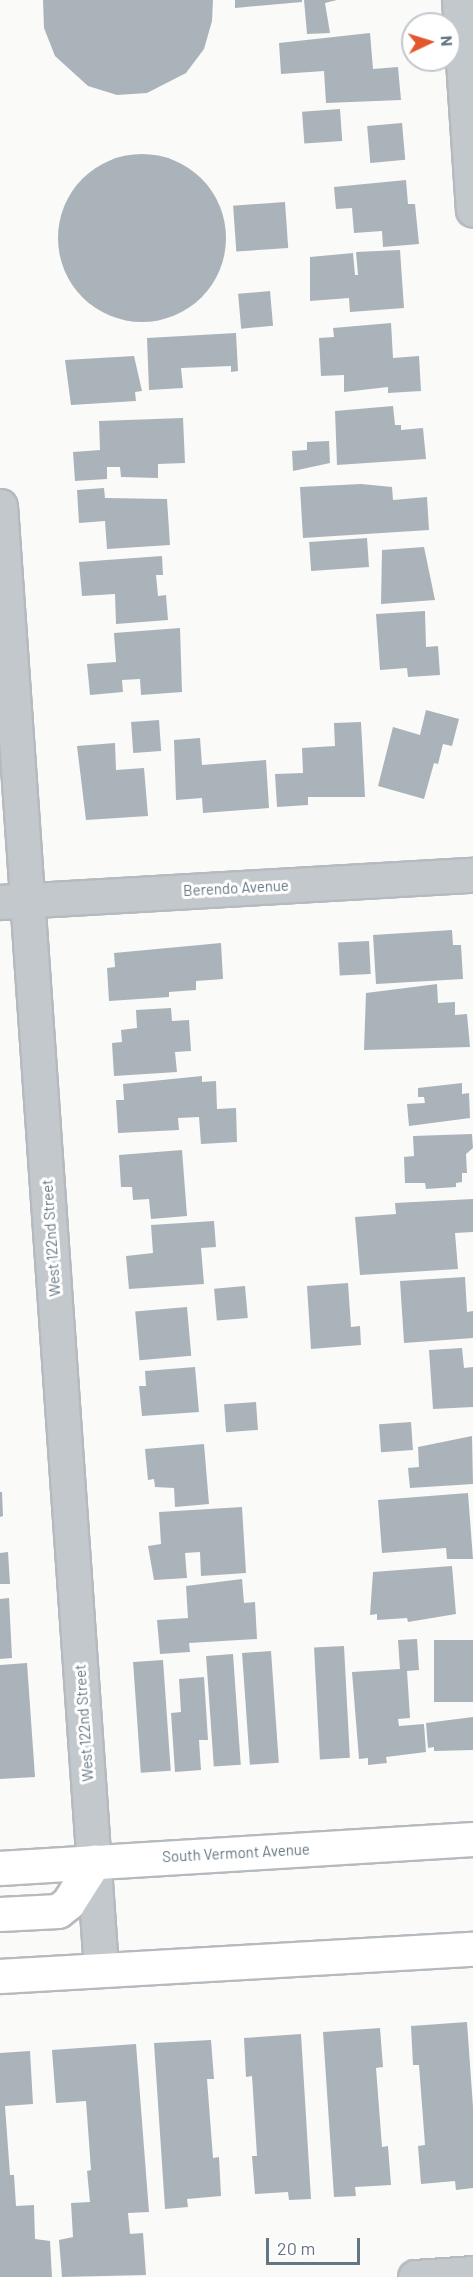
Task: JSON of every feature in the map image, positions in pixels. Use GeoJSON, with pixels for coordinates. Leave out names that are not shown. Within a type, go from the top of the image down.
{"type":"FeatureCollection","features":[{"type":"Feature","properties":{"kind":"main road","name":"South Vermont Avenue"},"geometry":{"type":"LineString","coordinates":[[0,1869],[473,1839]]}},
{"type":"Feature","properties":{"kind":"main road"},"geometry":{"type":"LineString","coordinates":[[0,1914],[58,1911],[68,1904],[94,1862]]}},
{"type":"Feature","properties":{"kind":"main road"},"geometry":{"type":"LineString","coordinates":[[0,1976],[473,1948]]}},
{"type":"Feature","properties":{"kind":"street"},"geometry":{"type":"LineString","coordinates":[[459,0],[472,194]]}},
{"type":"Feature","properties":{"kind":"street","name":"West 122nd Street"},"geometry":{"type":"LineString","coordinates":[[0,506],[14,901],[101,1970]]}},
{"type":"Feature","properties":{"kind":"street","name":"Berendo Avenue"},"geometry":{"type":"LineString","coordinates":[[14,901],[473,875]]}},
{"type":"Feature","properties":{"kind":"street"},"geometry":{"type":"LineString","coordinates":[[415,2277],[473,2273]]}},
{"type":"Feature","properties":{"kind":"building"},"geometry":{"type":"Polygon","coordinates":[[[43,0],[213,0],[212,21],[204,49],[186,73],[147,93],[117,95],[88,86],[55,56],[44,28],[43,0]]]}},
{"type":"Feature","properties":{"kind":"building"},"geometry":{"type":"Polygon","coordinates":[[[235,0],[302,0],[302,2],[235,8],[235,0]]]}},
{"type":"Feature","properties":{"kind":"building"},"geometry":{"type":"Polygon","coordinates":[[[304,0],[337,0],[325,3],[330,33],[307,34],[304,0]]]}},
{"type":"Feature","properties":{"kind":"building"},"geometry":{"type":"Polygon","coordinates":[[[370,33],[373,69],[398,67],[401,100],[326,103],[324,71],[281,74],[279,43],[370,33]]]}},
{"type":"Feature","properties":{"kind":"building"},"geometry":{"type":"Polygon","coordinates":[[[340,109],[342,141],[304,144],[302,112],[340,109]]]}},
{"type":"Feature","properties":{"kind":"building"},"geometry":{"type":"Polygon","coordinates":[[[402,123],[405,160],[370,163],[367,126],[402,123]]]}},
{"type":"Feature","properties":{"kind":"building"},"geometry":{"type":"Polygon","coordinates":[[[142,154],[174,161],[201,179],[219,206],[226,238],[219,270],[201,297],[174,315],[142,322],[110,315],[83,297],[65,270],[58,238],[65,206],[83,179],[110,161],[142,154]]]}},
{"type":"Feature","properties":{"kind":"building"},"geometry":{"type":"Polygon","coordinates":[[[406,180],[408,204],[415,204],[419,244],[383,247],[382,231],[354,233],[352,208],[336,209],[334,187],[406,180]]]}},
{"type":"Feature","properties":{"kind":"building"},"geometry":{"type":"Polygon","coordinates":[[[285,202],[288,248],[236,252],[233,206],[285,202]]]}},
{"type":"Feature","properties":{"kind":"building"},"geometry":{"type":"Polygon","coordinates":[[[400,250],[404,308],[350,312],[349,298],[310,301],[310,257],[353,253],[355,275],[358,275],[356,252],[400,250]]]}},
{"type":"Feature","properties":{"kind":"building"},"geometry":{"type":"Polygon","coordinates":[[[270,291],[273,326],[241,329],[238,294],[270,291]]]}},
{"type":"Feature","properties":{"kind":"building"},"geometry":{"type":"Polygon","coordinates":[[[391,323],[393,358],[419,356],[421,391],[388,393],[388,387],[344,392],[344,375],[321,376],[319,338],[334,337],[333,328],[391,323]]]}},
{"type":"Feature","properties":{"kind":"building"},"geometry":{"type":"Polygon","coordinates":[[[236,333],[238,371],[231,372],[231,366],[181,368],[183,388],[149,390],[147,338],[236,333]]]}},
{"type":"Feature","properties":{"kind":"building"},"geometry":{"type":"Polygon","coordinates":[[[134,356],[142,391],[135,392],[136,401],[71,405],[65,360],[134,356]]]}},
{"type":"Feature","properties":{"kind":"building"},"geometry":{"type":"Polygon","coordinates":[[[393,406],[395,425],[401,425],[401,430],[423,428],[426,459],[337,465],[335,411],[393,406]]]}},
{"type":"Feature","properties":{"kind":"building"},"geometry":{"type":"Polygon","coordinates":[[[183,418],[185,463],[158,464],[158,478],[121,477],[120,467],[107,467],[107,479],[75,481],[73,452],[100,450],[99,421],[183,418]]]}},
{"type":"Feature","properties":{"kind":"building"},"geometry":{"type":"Polygon","coordinates":[[[329,441],[330,463],[293,471],[292,451],[307,450],[307,442],[329,441]]]}},
{"type":"Feature","properties":{"kind":"building"},"geometry":{"type":"Polygon","coordinates":[[[361,484],[392,487],[393,500],[427,497],[429,530],[303,538],[300,487],[361,484]]]}},
{"type":"Feature","properties":{"kind":"building"},"geometry":{"type":"Polygon","coordinates":[[[104,488],[105,498],[167,499],[170,545],[107,549],[105,521],[79,523],[77,490],[104,488]]]}},
{"type":"Feature","properties":{"kind":"building"},"geometry":{"type":"Polygon","coordinates":[[[367,538],[369,567],[311,571],[309,542],[367,538]]]}},
{"type":"Feature","properties":{"kind":"building"},"geometry":{"type":"Polygon","coordinates":[[[424,547],[435,600],[381,604],[382,550],[424,547]]]}},
{"type":"Feature","properties":{"kind":"building"},"geometry":{"type":"Polygon","coordinates":[[[162,556],[163,575],[156,575],[158,596],[166,595],[168,620],[116,624],[115,594],[82,596],[79,562],[162,556]]]}},
{"type":"Feature","properties":{"kind":"building"},"geometry":{"type":"Polygon","coordinates":[[[425,611],[426,647],[438,646],[440,675],[408,677],[407,668],[380,670],[376,614],[425,611]]]}},
{"type":"Feature","properties":{"kind":"building"},"geometry":{"type":"Polygon","coordinates":[[[180,628],[182,692],[141,695],[140,679],[122,680],[123,692],[90,695],[87,664],[116,662],[114,633],[180,628]]]}},
{"type":"Feature","properties":{"kind":"building"},"geometry":{"type":"Polygon","coordinates":[[[426,710],[459,719],[452,746],[443,744],[438,764],[434,763],[424,799],[378,786],[393,727],[420,735],[426,710]]]}},
{"type":"Feature","properties":{"kind":"building"},"geometry":{"type":"Polygon","coordinates":[[[159,720],[161,751],[133,753],[131,722],[159,720]]]}},
{"type":"Feature","properties":{"kind":"building"},"geometry":{"type":"Polygon","coordinates":[[[361,722],[365,797],[308,797],[308,805],[277,807],[275,774],[303,773],[302,748],[335,746],[334,723],[361,722]]]}},
{"type":"Feature","properties":{"kind":"building"},"geometry":{"type":"Polygon","coordinates":[[[200,738],[202,765],[266,760],[269,808],[203,813],[202,798],[176,800],[174,740],[200,738]]]}},
{"type":"Feature","properties":{"kind":"building"},"geometry":{"type":"Polygon","coordinates":[[[115,743],[116,770],[144,768],[148,816],[86,820],[77,746],[115,743]]]}},
{"type":"Feature","properties":{"kind":"building"},"geometry":{"type":"Polygon","coordinates":[[[452,930],[453,945],[461,945],[463,979],[376,984],[373,935],[452,930]]]}},
{"type":"Feature","properties":{"kind":"building"},"geometry":{"type":"Polygon","coordinates":[[[369,941],[371,974],[340,976],[338,943],[369,941]]]}},
{"type":"Feature","properties":{"kind":"building"},"geometry":{"type":"Polygon","coordinates":[[[221,943],[223,979],[196,981],[196,990],[169,992],[169,997],[109,1001],[107,968],[115,967],[114,953],[221,943]]]}},
{"type":"Feature","properties":{"kind":"building"},"geometry":{"type":"Polygon","coordinates":[[[437,984],[438,1003],[455,1002],[455,1015],[467,1014],[470,1047],[364,1050],[366,993],[437,984]]]}},
{"type":"Feature","properties":{"kind":"building"},"geometry":{"type":"Polygon","coordinates":[[[171,1008],[172,1021],[189,1020],[191,1051],[175,1052],[177,1072],[114,1076],[112,1043],[122,1042],[121,1030],[137,1028],[136,1010],[171,1008]]]}},
{"type":"Feature","properties":{"kind":"building"},"geometry":{"type":"Polygon","coordinates":[[[202,1076],[202,1082],[216,1081],[217,1109],[236,1108],[237,1142],[201,1144],[199,1117],[178,1118],[179,1130],[118,1133],[116,1100],[124,1100],[123,1084],[202,1076]]]}},
{"type":"Feature","properties":{"kind":"building"},"geometry":{"type":"Polygon","coordinates":[[[462,1083],[462,1094],[469,1093],[470,1118],[409,1126],[407,1104],[425,1103],[424,1097],[418,1097],[418,1088],[462,1083]]]}},
{"type":"Feature","properties":{"kind":"building"},"geometry":{"type":"Polygon","coordinates":[[[472,1134],[473,1148],[466,1154],[467,1173],[462,1173],[462,1182],[456,1183],[456,1187],[426,1189],[425,1183],[405,1183],[404,1157],[414,1156],[413,1136],[472,1134]]]}},
{"type":"Feature","properties":{"kind":"building"},"geometry":{"type":"Polygon","coordinates":[[[182,1150],[187,1216],[151,1219],[149,1199],[133,1200],[132,1187],[121,1187],[119,1155],[182,1150]]]}},
{"type":"Feature","properties":{"kind":"building"},"geometry":{"type":"Polygon","coordinates":[[[473,1199],[473,1232],[455,1233],[458,1269],[360,1275],[355,1217],[396,1214],[395,1203],[473,1199]]]}},
{"type":"Feature","properties":{"kind":"building"},"geometry":{"type":"Polygon","coordinates":[[[214,1221],[216,1247],[201,1248],[204,1284],[129,1289],[126,1256],[153,1253],[151,1225],[214,1221]]]}},
{"type":"Feature","properties":{"kind":"building"},"geometry":{"type":"Polygon","coordinates":[[[465,1277],[467,1312],[473,1311],[473,1338],[404,1343],[400,1281],[465,1277]]]}},
{"type":"Feature","properties":{"kind":"building"},"geometry":{"type":"Polygon","coordinates":[[[348,1283],[351,1327],[360,1326],[361,1345],[311,1349],[307,1286],[348,1283]]]}},
{"type":"Feature","properties":{"kind":"building"},"geometry":{"type":"Polygon","coordinates":[[[245,1286],[248,1318],[217,1321],[214,1289],[245,1286]]]}},
{"type":"Feature","properties":{"kind":"building"},"geometry":{"type":"Polygon","coordinates":[[[187,1307],[191,1356],[139,1360],[135,1312],[187,1307]]]}},
{"type":"Feature","properties":{"kind":"building"},"geometry":{"type":"Polygon","coordinates":[[[462,1348],[464,1368],[473,1367],[473,1407],[433,1409],[429,1350],[462,1348]]]}},
{"type":"Feature","properties":{"kind":"building"},"geometry":{"type":"Polygon","coordinates":[[[195,1367],[199,1412],[142,1416],[139,1386],[146,1386],[145,1371],[195,1367]]]}},
{"type":"Feature","properties":{"kind":"building"},"geometry":{"type":"Polygon","coordinates":[[[256,1402],[258,1430],[226,1432],[224,1404],[256,1402]]]}},
{"type":"Feature","properties":{"kind":"building"},"geometry":{"type":"Polygon","coordinates":[[[411,1422],[413,1450],[381,1452],[379,1424],[411,1422]]]}},
{"type":"Feature","properties":{"kind":"building"},"geometry":{"type":"Polygon","coordinates":[[[472,1436],[473,1484],[410,1488],[408,1468],[419,1467],[418,1447],[472,1436]]]}},
{"type":"Feature","properties":{"kind":"building"},"geometry":{"type":"Polygon","coordinates":[[[204,1444],[209,1504],[175,1507],[174,1488],[155,1487],[154,1479],[148,1480],[145,1449],[204,1444]]]}},
{"type":"Feature","properties":{"kind":"building"},"geometry":{"type":"Polygon","coordinates":[[[0,1492],[2,1492],[3,1516],[0,1517],[0,1492]]]}},
{"type":"Feature","properties":{"kind":"building"},"geometry":{"type":"Polygon","coordinates":[[[468,1493],[473,1559],[447,1559],[446,1548],[382,1553],[378,1500],[468,1493]]]}},
{"type":"Feature","properties":{"kind":"building"},"geometry":{"type":"Polygon","coordinates":[[[242,1507],[246,1573],[201,1576],[200,1552],[185,1553],[187,1578],[154,1580],[148,1546],[161,1544],[159,1512],[242,1507]]]}},
{"type":"Feature","properties":{"kind":"building"},"geometry":{"type":"Polygon","coordinates":[[[8,1552],[10,1584],[0,1584],[0,1553],[8,1552]]]}},
{"type":"Feature","properties":{"kind":"building"},"geometry":{"type":"Polygon","coordinates":[[[452,1566],[456,1614],[408,1622],[407,1618],[377,1620],[377,1614],[370,1615],[373,1572],[452,1566]]]}},
{"type":"Feature","properties":{"kind":"building"},"geometry":{"type":"Polygon","coordinates":[[[242,1579],[244,1603],[255,1602],[257,1639],[189,1643],[190,1652],[160,1654],[157,1620],[188,1618],[186,1586],[242,1579]]]}},
{"type":"Feature","properties":{"kind":"building"},"geometry":{"type":"Polygon","coordinates":[[[9,1598],[12,1658],[0,1659],[0,1599],[9,1598]]]}},
{"type":"Feature","properties":{"kind":"building"},"geometry":{"type":"Polygon","coordinates":[[[417,1639],[419,1670],[407,1671],[410,1718],[398,1719],[399,1726],[424,1724],[426,1752],[386,1757],[387,1763],[368,1765],[368,1758],[359,1759],[352,1672],[400,1669],[398,1640],[417,1639]]]}},
{"type":"Feature","properties":{"kind":"building"},"geometry":{"type":"Polygon","coordinates":[[[434,1640],[473,1640],[473,1702],[434,1702],[434,1640]]]}},
{"type":"Feature","properties":{"kind":"building"},"geometry":{"type":"Polygon","coordinates":[[[344,1646],[350,1758],[320,1759],[314,1648],[344,1646]]]}},
{"type":"Feature","properties":{"kind":"building"},"geometry":{"type":"Polygon","coordinates":[[[271,1651],[279,1763],[250,1765],[242,1653],[271,1651]]]}},
{"type":"Feature","properties":{"kind":"building"},"geometry":{"type":"Polygon","coordinates":[[[233,1654],[241,1765],[214,1767],[206,1656],[233,1654]]]}},
{"type":"Feature","properties":{"kind":"building"},"geometry":{"type":"Polygon","coordinates":[[[163,1660],[171,1771],[141,1773],[133,1662],[163,1660]]]}},
{"type":"Feature","properties":{"kind":"building"},"geometry":{"type":"Polygon","coordinates":[[[27,1663],[35,1777],[0,1779],[0,1665],[27,1663]]]}},
{"type":"Feature","properties":{"kind":"building"},"geometry":{"type":"Polygon","coordinates":[[[204,1677],[208,1740],[199,1740],[201,1770],[175,1772],[171,1713],[181,1712],[179,1679],[204,1677]]]}},
{"type":"Feature","properties":{"kind":"building"},"geometry":{"type":"Polygon","coordinates":[[[473,1717],[473,1750],[434,1751],[434,1747],[428,1748],[426,1723],[473,1717]]]}},
{"type":"Feature","properties":{"kind":"building"},"geometry":{"type":"Polygon","coordinates":[[[467,2022],[473,2107],[473,2188],[456,2190],[455,2181],[421,2184],[418,2146],[425,2145],[419,2065],[413,2065],[411,2026],[467,2022]]]}},
{"type":"Feature","properties":{"kind":"building"},"geometry":{"type":"Polygon","coordinates":[[[380,2028],[383,2067],[376,2068],[382,2147],[388,2146],[391,2185],[355,2187],[356,2196],[334,2197],[323,2032],[380,2028]]]}},
{"type":"Feature","properties":{"kind":"building"},"geometry":{"type":"Polygon","coordinates":[[[301,2034],[311,2199],[289,2200],[288,2192],[255,2194],[252,2156],[257,2156],[252,2076],[246,2077],[244,2038],[301,2034]]]}},
{"type":"Feature","properties":{"kind":"building"},"geometry":{"type":"Polygon","coordinates":[[[211,2040],[214,2079],[207,2079],[213,2158],[219,2157],[221,2196],[187,2199],[188,2207],[165,2209],[154,2043],[211,2040]]]}},
{"type":"Feature","properties":{"kind":"building"},"geometry":{"type":"Polygon","coordinates":[[[136,2044],[149,2212],[128,2213],[130,2234],[143,2233],[146,2275],[62,2277],[59,2240],[73,2237],[71,2203],[90,2202],[87,2171],[91,2170],[86,2101],[56,2103],[52,2050],[136,2044]]]}},
{"type":"Feature","properties":{"kind":"building"},"geometry":{"type":"Polygon","coordinates":[[[30,2051],[33,2104],[5,2106],[10,2175],[14,2175],[16,2206],[34,2205],[35,2239],[50,2241],[52,2277],[0,2277],[0,2053],[30,2051]]]}}]}
